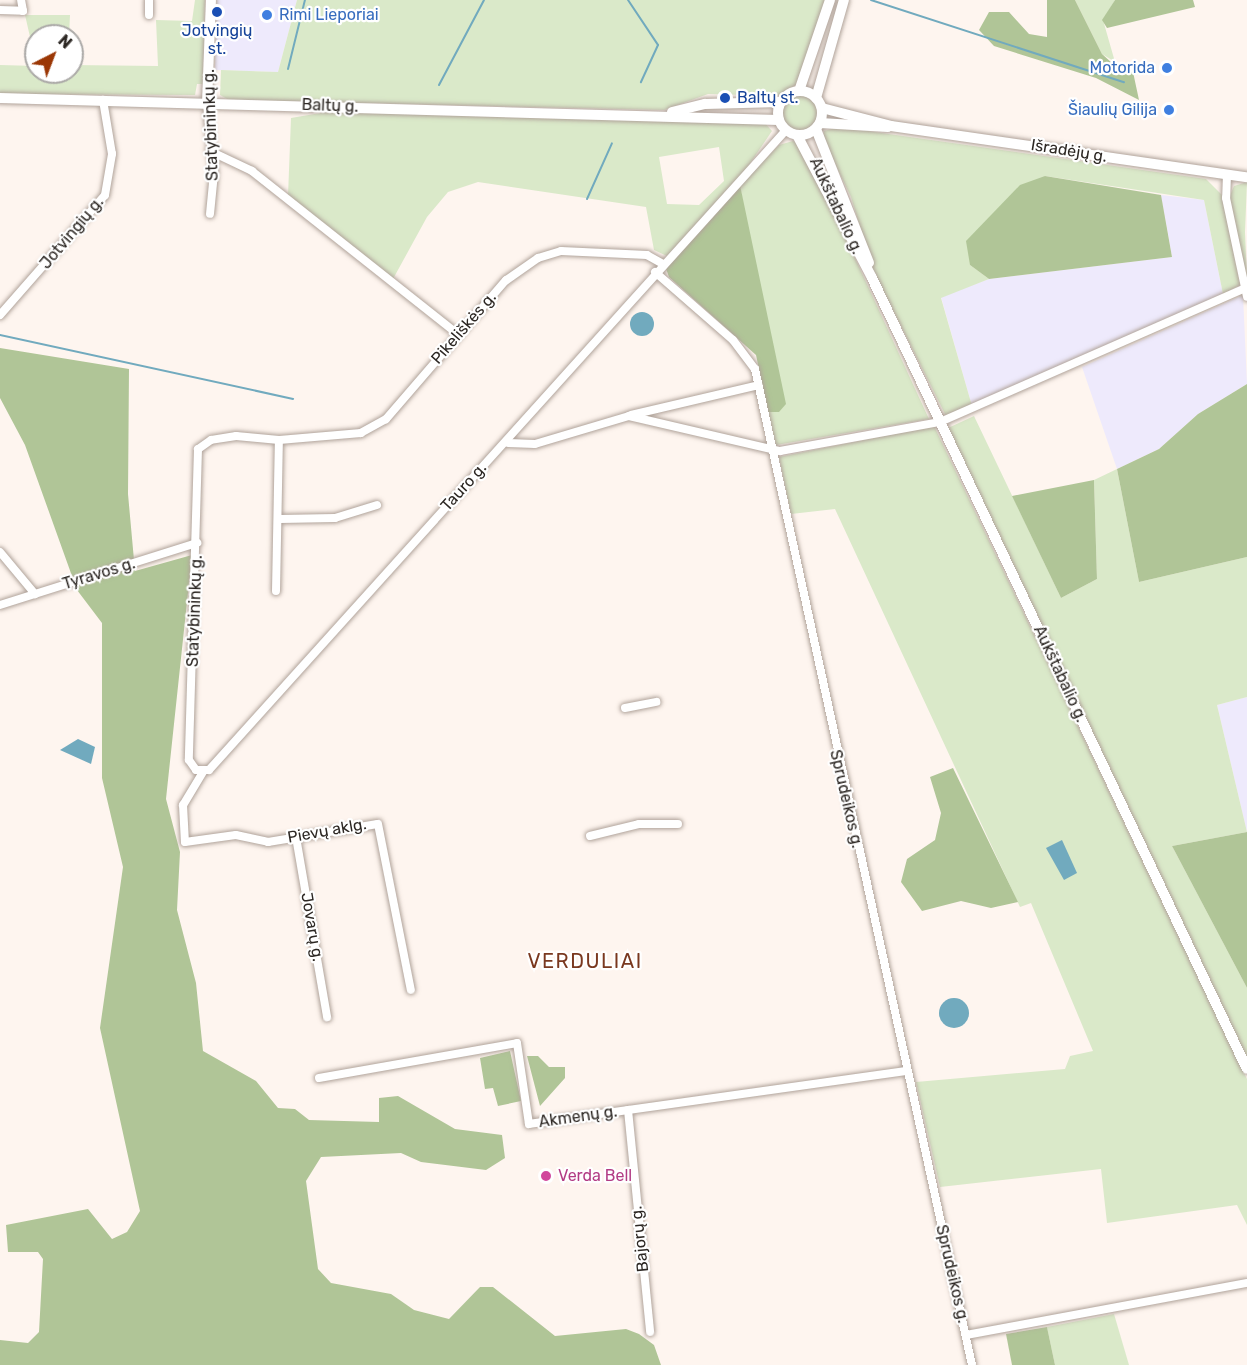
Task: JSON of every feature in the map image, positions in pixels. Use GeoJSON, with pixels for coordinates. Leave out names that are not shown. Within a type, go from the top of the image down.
{"type":"FeatureCollection","features":[{"type":"Feature","properties":{"kind":"main road","name":"Statybininkų g."},"geometry":{"type":"LineString","coordinates":[[207,103],[211,0]]}},
{"type":"Feature","properties":{"kind":"main road"},"geometry":{"type":"LineString","coordinates":[[800,91],[816,98],[822,108],[818,126],[797,135],[786,130],[779,120],[781,102],[800,91],[830,0]]}},
{"type":"Feature","properties":{"kind":"main road"},"geometry":{"type":"LineString","coordinates":[[816,98],[844,0]]}},
{"type":"Feature","properties":{"kind":"main road","name":"Baltų g."},"geometry":{"type":"LineString","coordinates":[[0,98],[779,120]]}},
{"type":"Feature","properties":{"kind":"main road","name":"Baltų g."},"geometry":{"type":"LineString","coordinates":[[660,115],[705,104],[781,102]]}},
{"type":"Feature","properties":{"kind":"main road","name":"Išradėjų g."},"geometry":{"type":"LineString","coordinates":[[822,108],[891,126],[1247,177]]}},
{"type":"Feature","properties":{"kind":"main road","name":"Išradėjų g."},"geometry":{"type":"LineString","coordinates":[[818,126],[891,126]]}},
{"type":"Feature","properties":{"kind":"main road","name":"Aukštabalio g."},"geometry":{"type":"LineString","coordinates":[[818,126],[852,211],[872,278]]}},
{"type":"Feature","properties":{"kind":"main road","name":"Aukštabalio g."},"geometry":{"type":"LineString","coordinates":[[797,135],[872,278],[1247,1069]]}},
{"type":"Feature","properties":{"kind":"street"},"geometry":{"type":"LineString","coordinates":[[0,10],[23,11],[21,0]]}},
{"type":"Feature","properties":{"kind":"street"},"geometry":{"type":"LineString","coordinates":[[149,0],[149,15]]}},
{"type":"Feature","properties":{"kind":"street","name":"Jotvingių g."},"geometry":{"type":"LineString","coordinates":[[0,315],[105,195],[112,154],[103,100]]}},
{"type":"Feature","properties":{"kind":"street","name":"Statybininkų g."},"geometry":{"type":"LineString","coordinates":[[207,103],[210,214]]}},
{"type":"Feature","properties":{"kind":"street","name":"Tauro g."},"geometry":{"type":"LineString","coordinates":[[200,771],[508,443],[663,264],[786,130]]}},
{"type":"Feature","properties":{"kind":"street"},"geometry":{"type":"LineString","coordinates":[[210,151],[252,171],[458,334]]}},
{"type":"Feature","properties":{"kind":"street"},"geometry":{"type":"LineString","coordinates":[[629,416],[771,449],[940,422],[1246,292],[1226,198],[1227,174]]}},
{"type":"Feature","properties":{"kind":"street","name":"Pikeliškės g."},"geometry":{"type":"LineString","coordinates":[[198,449],[211,440],[236,436],[279,441],[342,437],[386,419],[506,280],[538,258],[561,251],[647,255],[663,264]]}},
{"type":"Feature","properties":{"kind":"street","name":"Sprudeikos g."},"geometry":{"type":"LineString","coordinates":[[656,272],[750,357],[759,385],[771,449],[972,1365]]}},
{"type":"Feature","properties":{"kind":"street"},"geometry":{"type":"LineString","coordinates":[[508,443],[535,444],[629,416],[759,385]]}},
{"type":"Feature","properties":{"kind":"street"},"geometry":{"type":"LineString","coordinates":[[276,591],[280,519],[279,441]]}},
{"type":"Feature","properties":{"kind":"street","name":"Statybininkų g."},"geometry":{"type":"LineString","coordinates":[[198,449],[189,760],[200,771]]}},
{"type":"Feature","properties":{"kind":"street"},"geometry":{"type":"LineString","coordinates":[[280,519],[335,518],[377,505]]}},
{"type":"Feature","properties":{"kind":"street","name":"Tyravos g."},"geometry":{"type":"LineString","coordinates":[[0,604],[197,543]]}},
{"type":"Feature","properties":{"kind":"street"},"geometry":{"type":"LineString","coordinates":[[0,552],[35,594]]}},
{"type":"Feature","properties":{"kind":"street"},"geometry":{"type":"LineString","coordinates":[[625,708],[656,702]]}},
{"type":"Feature","properties":{"kind":"street","name":"Pievų aklg."},"geometry":{"type":"LineString","coordinates":[[200,771],[183,805],[185,842],[236,835],[258,843],[373,822],[382,830],[411,990]]}},
{"type":"Feature","properties":{"kind":"street"},"geometry":{"type":"LineString","coordinates":[[590,837],[639,824],[678,824]]}},
{"type":"Feature","properties":{"kind":"street","name":"Jovarų g."},"geometry":{"type":"LineString","coordinates":[[296,837],[327,1017]]}},
{"type":"Feature","properties":{"kind":"street","name":"Akmenų g."},"geometry":{"type":"LineString","coordinates":[[319,1078],[517,1043],[529,1124],[907,1071]]}},
{"type":"Feature","properties":{"kind":"street","name":"Bajorų g."},"geometry":{"type":"LineString","coordinates":[[628,1110],[650,1332]]}},
{"type":"Feature","properties":{"kind":"street"},"geometry":{"type":"LineString","coordinates":[[966,1335],[1247,1283]]}},
{"type":"Feature","properties":{"kind":"shaded area"},"geometry":{"type":"Polygon","coordinates":[[[217,0],[297,0],[278,72],[215,70],[217,0]]]}},
{"type":"Feature","properties":{"kind":"shaded area"},"geometry":{"type":"Polygon","coordinates":[[[1161,195],[1204,200],[1223,294],[972,406],[941,297],[989,279],[1172,257],[1161,195]]]}},
{"type":"Feature","properties":{"kind":"shaded area"},"geometry":{"type":"Polygon","coordinates":[[[1243,295],[1247,384],[1198,414],[1159,449],[1117,469],[1082,367],[1243,295]]]}},
{"type":"Feature","properties":{"kind":"shaded area"},"geometry":{"type":"Polygon","coordinates":[[[1247,697],[1247,832],[1217,705],[1247,697]]]}},
{"type":"Feature","properties":{"kind":"green space"},"geometry":{"type":"Polygon","coordinates":[[[195,0],[205,0],[203,84],[197,84],[195,95],[0,94],[0,65],[24,66],[24,84],[84,84],[84,65],[158,66],[156,20],[192,21],[195,0]]]}},
{"type":"Feature","properties":{"kind":"green space"},"geometry":{"type":"Polygon","coordinates":[[[297,0],[827,0],[796,85],[777,96],[708,94],[664,110],[229,100],[220,95],[221,70],[278,72],[297,0]]]}},
{"type":"Feature","properties":{"kind":"green space"},"geometry":{"type":"Polygon","coordinates":[[[1047,0],[1075,0],[1102,54],[1123,73],[1133,72],[1139,100],[1096,78],[994,46],[979,30],[989,12],[1009,12],[1029,34],[1047,37],[1047,0]]]}},
{"type":"Feature","properties":{"kind":"green space"},"geometry":{"type":"Polygon","coordinates":[[[1075,0],[1115,0],[1103,20],[1115,62],[1102,54],[1075,0]]]}},
{"type":"Feature","properties":{"kind":"green space"},"geometry":{"type":"Polygon","coordinates":[[[1115,0],[1193,0],[1195,7],[1107,28],[1102,20],[1115,0]]]}},
{"type":"Feature","properties":{"kind":"green space"},"geometry":{"type":"Polygon","coordinates":[[[25,15],[70,15],[70,24],[27,24],[25,15]]]}},
{"type":"Feature","properties":{"kind":"green space"},"geometry":{"type":"Polygon","coordinates":[[[800,95],[812,101],[818,113],[812,125],[800,131],[788,125],[782,113],[788,101],[800,95]]]}},
{"type":"Feature","properties":{"kind":"green space"},"geometry":{"type":"Polygon","coordinates":[[[332,111],[763,121],[772,131],[745,171],[667,256],[654,250],[646,207],[478,182],[448,192],[427,217],[393,279],[288,196],[291,118],[332,111]],[[719,147],[659,157],[667,204],[699,205],[724,181],[719,147]]]}},
{"type":"Feature","properties":{"kind":"green space"},"geometry":{"type":"Polygon","coordinates":[[[839,127],[1206,179],[1222,195],[1240,285],[1223,294],[1204,200],[1045,176],[970,265],[989,279],[941,298],[972,406],[946,416],[873,270],[851,197],[824,141],[824,131],[839,127]]]}},
{"type":"Feature","properties":{"kind":"green space"},"geometry":{"type":"Polygon","coordinates":[[[793,141],[804,147],[929,419],[776,445],[768,412],[778,412],[740,185],[779,145],[793,141]]]}},
{"type":"Feature","properties":{"kind":"green space"},"geometry":{"type":"Polygon","coordinates":[[[1045,176],[1161,195],[1172,257],[989,279],[970,265],[966,241],[1020,185],[1045,176]]]}},
{"type":"Feature","properties":{"kind":"green space"},"geometry":{"type":"Polygon","coordinates":[[[1247,182],[1245,232],[1247,280],[1229,198],[1234,186],[1247,182]]]}},
{"type":"Feature","properties":{"kind":"green space"},"geometry":{"type":"Polygon","coordinates":[[[740,185],[786,404],[779,412],[768,412],[756,355],[669,277],[665,266],[740,185]]]}},
{"type":"Feature","properties":{"kind":"green space"},"geometry":{"type":"Polygon","coordinates":[[[0,348],[129,369],[128,494],[135,571],[192,555],[166,799],[180,852],[177,910],[196,983],[203,1051],[256,1081],[278,1108],[295,1109],[309,1120],[379,1122],[379,1098],[398,1096],[455,1129],[502,1135],[505,1158],[486,1170],[421,1162],[401,1153],[321,1157],[306,1181],[318,1269],[331,1283],[391,1294],[414,1310],[449,1319],[480,1287],[493,1287],[555,1336],[626,1329],[639,1334],[654,1345],[661,1365],[0,1365],[0,1340],[28,1343],[39,1332],[43,1259],[38,1252],[8,1252],[6,1225],[88,1209],[112,1239],[127,1232],[140,1211],[100,1028],[123,867],[102,778],[102,623],[77,590],[25,445],[0,398],[0,348]]]}},
{"type":"Feature","properties":{"kind":"green space"},"geometry":{"type":"Polygon","coordinates":[[[1247,384],[1247,557],[1139,582],[1117,469],[1159,449],[1198,414],[1247,384]]]}},
{"type":"Feature","properties":{"kind":"green space"},"geometry":{"type":"Polygon","coordinates":[[[974,416],[1061,598],[1097,579],[1094,480],[1117,469],[1139,582],[1247,557],[1247,697],[1217,705],[1247,832],[1172,846],[1247,988],[1247,1060],[948,428],[974,416]]]}},
{"type":"Feature","properties":{"kind":"green space"},"geometry":{"type":"Polygon","coordinates":[[[934,426],[1247,1079],[1247,1225],[1237,1205],[1107,1223],[1101,1169],[940,1187],[916,1082],[1065,1069],[1070,1056],[1093,1051],[1031,903],[1020,907],[835,509],[791,514],[779,457],[934,426]]]}},
{"type":"Feature","properties":{"kind":"green space"},"geometry":{"type":"Polygon","coordinates":[[[1094,480],[1097,579],[1061,598],[1012,496],[1094,480]]]}},
{"type":"Feature","properties":{"kind":"green space"},"geometry":{"type":"Polygon","coordinates":[[[953,768],[1018,902],[991,908],[961,901],[922,911],[901,882],[907,859],[935,840],[941,813],[930,777],[953,768]]]}},
{"type":"Feature","properties":{"kind":"green space"},"geometry":{"type":"Polygon","coordinates":[[[1247,832],[1247,988],[1172,846],[1247,832]]]}},
{"type":"Feature","properties":{"kind":"green space"},"geometry":{"type":"Polygon","coordinates":[[[510,1051],[521,1101],[498,1106],[493,1088],[485,1089],[480,1058],[510,1051]]]}},
{"type":"Feature","properties":{"kind":"green space"},"geometry":{"type":"Polygon","coordinates":[[[527,1056],[538,1056],[549,1067],[565,1067],[565,1078],[540,1106],[527,1056]]]}},
{"type":"Feature","properties":{"kind":"green space"},"geometry":{"type":"Polygon","coordinates":[[[1114,1314],[1129,1365],[1055,1365],[1047,1327],[1114,1314]]]}},
{"type":"Feature","properties":{"kind":"green space"},"geometry":{"type":"Polygon","coordinates":[[[1047,1327],[1055,1365],[1012,1365],[1006,1334],[1047,1327]]]}},
{"type":"Feature","properties":{"kind":"water"},"geometry":{"type":"Polygon","coordinates":[[[642,312],[650,316],[654,324],[650,332],[642,336],[634,332],[630,324],[634,316],[642,312]]]}},
{"type":"Feature","properties":{"kind":"water"},"geometry":{"type":"Polygon","coordinates":[[[78,739],[95,747],[91,764],[60,750],[78,739]]]}},
{"type":"Feature","properties":{"kind":"water"},"geometry":{"type":"Polygon","coordinates":[[[1062,840],[1077,873],[1064,880],[1046,848],[1062,840]]]}},
{"type":"Feature","properties":{"kind":"water"},"geometry":{"type":"Polygon","coordinates":[[[954,998],[965,1002],[969,1013],[965,1024],[954,1028],[943,1024],[939,1013],[943,1002],[954,998]]]}},
{"type":"Feature","properties":{"kind":"waterway"},"geometry":{"type":"LineString","coordinates":[[288,69],[305,0]]}},
{"type":"Feature","properties":{"kind":"waterway"},"geometry":{"type":"LineString","coordinates":[[439,85],[484,0]]}},
{"type":"Feature","properties":{"kind":"waterway"},"geometry":{"type":"LineString","coordinates":[[628,0],[658,45],[641,82]]}},
{"type":"Feature","properties":{"kind":"waterway"},"geometry":{"type":"LineString","coordinates":[[871,0],[1124,82]]}},
{"type":"Feature","properties":{"kind":"waterway"},"geometry":{"type":"LineString","coordinates":[[587,199],[612,143]]}},
{"type":"Feature","properties":{"kind":"waterway"},"geometry":{"type":"LineString","coordinates":[[0,335],[293,399]]}},
{"type":"Feature","properties":{"kind":"place","name":"Jotvingių st."},"geometry":{"type":"Point","coordinates":[217,12]}},
{"type":"Feature","properties":{"kind":"place","name":"Rimi Lieporiai"},"geometry":{"type":"Point","coordinates":[267,15]}},
{"type":"Feature","properties":{"kind":"place","name":"Motorida"},"geometry":{"type":"Point","coordinates":[1167,68]}},
{"type":"Feature","properties":{"kind":"place","name":"Baltų st."},"geometry":{"type":"Point","coordinates":[725,98]}},
{"type":"Feature","properties":{"kind":"place","name":"Šiaulių Gilija"},"geometry":{"type":"Point","coordinates":[1169,110]}},
{"type":"Feature","properties":{"kind":"place","name":"Verda Bell"},"geometry":{"type":"Point","coordinates":[546,1176]}},
{"type":"Feature","properties":{"kind":"district","name":"VERDULIAI"},"geometry":{"type":"Point","coordinates":[585,961]}}]}
